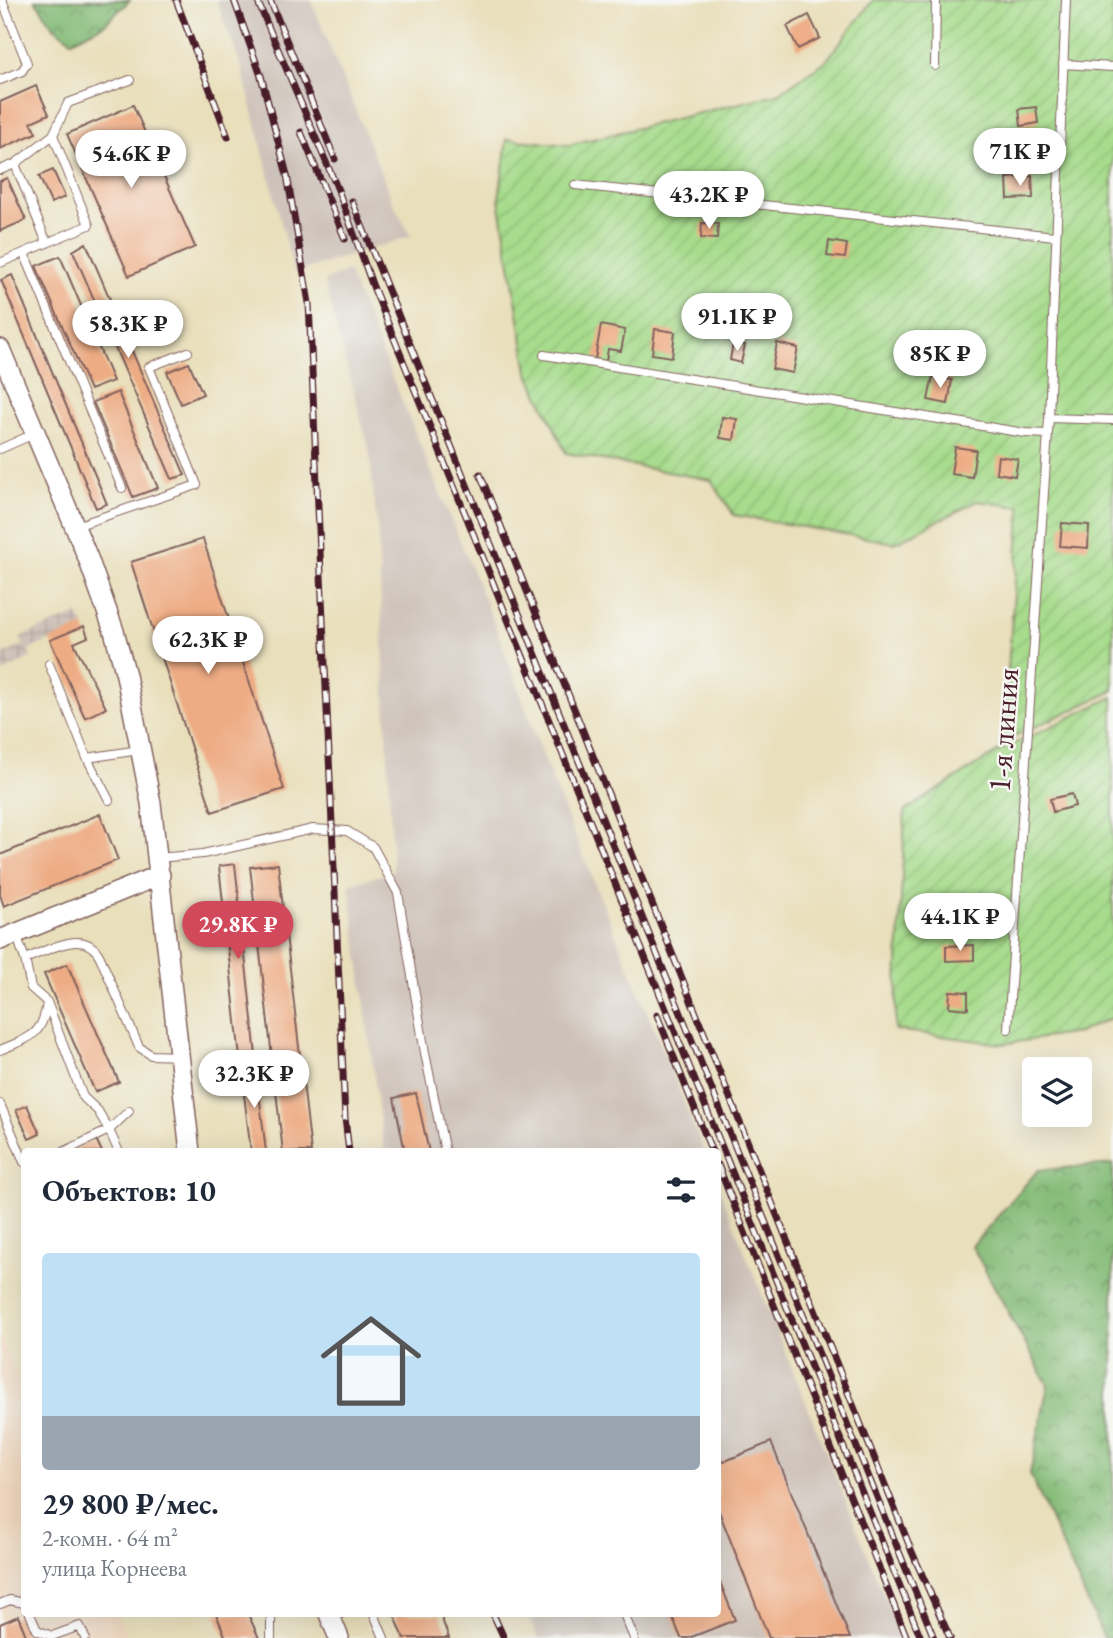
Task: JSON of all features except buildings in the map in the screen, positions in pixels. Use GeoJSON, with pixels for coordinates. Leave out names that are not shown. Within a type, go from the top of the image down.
{"type":"FeatureCollection","features":[{"type":"Feature","properties":{"kind":"street"},"geometry":{"type":"LineString","coordinates":[[0,349],[76,526],[118,643],[142,749],[159,866],[190,1148]]}},
{"type":"Feature","properties":{"kind":"street"},"geometry":{"type":"LineString","coordinates":[[8,937],[159,866]]}},
{"type":"Feature","properties":{"kind":"street"},"geometry":{"type":"LineString","coordinates":[[330,1617],[339,1638]]}},
{"type":"Feature","properties":{"kind":"lane"},"geometry":{"type":"LineString","coordinates":[[0,80],[22,71],[27,63],[2,0]]}},
{"type":"Feature","properties":{"kind":"lane"},"geometry":{"type":"LineString","coordinates":[[935,66],[936,0]]}},
{"type":"Feature","properties":{"kind":"lane"},"geometry":{"type":"LineString","coordinates":[[1066,0],[1049,418],[1113,420]]}},
{"type":"Feature","properties":{"kind":"lane"},"geometry":{"type":"LineString","coordinates":[[1063,64],[1113,67]]}},
{"type":"Feature","properties":{"kind":"lane"},"geometry":{"type":"LineString","coordinates":[[0,170],[15,164],[53,135],[68,103],[130,80]]}},
{"type":"Feature","properties":{"kind":"lane"},"geometry":{"type":"LineString","coordinates":[[0,263],[89,225],[53,135]]}},
{"type":"Feature","properties":{"kind":"lane"},"geometry":{"type":"LineString","coordinates":[[15,164],[47,243]]}},
{"type":"Feature","properties":{"kind":"lane"},"geometry":{"type":"LineString","coordinates":[[575,185],[1055,236]]}},
{"type":"Feature","properties":{"kind":"lane"},"geometry":{"type":"LineString","coordinates":[[24,253],[122,488]]}},
{"type":"Feature","properties":{"kind":"lane"},"geometry":{"type":"LineString","coordinates":[[76,526],[197,485],[149,367],[188,352]]}},
{"type":"Feature","properties":{"kind":"lane"},"geometry":{"type":"LineString","coordinates":[[544,355],[1025,433],[1047,434]]}},
{"type":"Feature","properties":{"kind":"lane","name":"1-я линия"},"geometry":{"type":"LineString","coordinates":[[1008,1029],[1049,418]]}},
{"type":"Feature","properties":{"kind":"lane"},"geometry":{"type":"LineString","coordinates":[[0,449],[36,433]]}},
{"type":"Feature","properties":{"kind":"lane"},"geometry":{"type":"LineString","coordinates":[[49,664],[87,758],[108,800]]}},
{"type":"Feature","properties":{"kind":"lane"},"geometry":{"type":"LineString","coordinates":[[87,758],[142,749]]}},
{"type":"Feature","properties":{"kind":"lane"},"geometry":{"type":"LineString","coordinates":[[159,866],[313,829],[347,831],[373,847],[398,893],[444,1148]]}},
{"type":"Feature","properties":{"kind":"lane"},"geometry":{"type":"LineString","coordinates":[[8,937],[25,959],[31,988],[47,1002],[83,1097],[98,1111],[118,1148]]}},
{"type":"Feature","properties":{"kind":"lane"},"geometry":{"type":"LineString","coordinates":[[25,959],[76,941],[88,943],[100,957],[139,1047],[150,1055],[179,1056]]}},
{"type":"Feature","properties":{"kind":"lane"},"geometry":{"type":"LineString","coordinates":[[0,1050],[37,1033],[45,1021],[47,1002]]}},
{"type":"Feature","properties":{"kind":"lane"},"geometry":{"type":"LineString","coordinates":[[0,1104],[21,1156]]}},
{"type":"Feature","properties":{"kind":"lane"},"geometry":{"type":"LineString","coordinates":[[71,1148],[108,1130],[130,1111]]}},
{"type":"Feature","properties":{"kind":"lane"},"geometry":{"type":"LineString","coordinates":[[0,1604],[10,1600],[21,1602]]}},
{"type":"Feature","properties":{"kind":"lane"},"geometry":{"type":"LineString","coordinates":[[31,1617],[37,1630],[52,1636],[79,1626],[85,1638]]}},
{"type":"Feature","properties":{"kind":"lane"},"geometry":{"type":"LineString","coordinates":[[271,1617],[271,1638]]}},
{"type":"Feature","properties":{"kind":"lane"},"geometry":{"type":"LineString","coordinates":[[375,1617],[384,1638]]}},
{"type":"Feature","properties":{"kind":"lane"},"geometry":{"type":"LineString","coordinates":[[625,1617],[634,1638]]}},
{"type":"Feature","properties":{"kind":"shaded area"},"geometry":{"type":"Polygon","coordinates":[[[216,0],[311,0],[394,205],[411,236],[294,273],[242,69],[216,0]]]}},
{"type":"Feature","properties":{"kind":"shaded area"},"geometry":{"type":"Polygon","coordinates":[[[348,271],[495,625],[554,784],[703,1148],[384,1148],[349,884],[393,872],[378,535],[369,449],[324,281],[348,271]]]}},
{"type":"Feature","properties":{"kind":"shaded area"},"geometry":{"type":"Polygon","coordinates":[[[78,614],[84,626],[28,650],[31,657],[0,674],[0,656],[24,645],[20,637],[78,614]]]}},
{"type":"Feature","properties":{"kind":"shaded area"},"geometry":{"type":"Polygon","coordinates":[[[721,1193],[901,1638],[538,1638],[528,1617],[721,1617],[721,1193]]]}},
{"type":"Feature","properties":{"kind":"shaded area"},"geometry":{"type":"Polygon","coordinates":[[[0,1335],[21,1387],[21,1617],[118,1617],[127,1638],[0,1638],[0,1335]]]}},
{"type":"Feature","properties":{"kind":"green space"},"geometry":{"type":"Polygon","coordinates":[[[35,0],[130,0],[105,24],[72,41],[54,27],[35,0]]]}},
{"type":"Feature","properties":{"kind":"green space"},"geometry":{"type":"Polygon","coordinates":[[[873,0],[1113,0],[1113,691],[1002,742],[1021,507],[977,501],[895,543],[734,515],[711,480],[566,453],[528,372],[499,199],[507,139],[568,145],[777,94],[826,61],[873,0]]]}},
{"type":"Feature","properties":{"kind":"green space"},"geometry":{"type":"Polygon","coordinates":[[[1113,697],[1113,1017],[1078,1033],[1002,1044],[895,1030],[905,811],[997,752],[1113,697]]]}},
{"type":"Feature","properties":{"kind":"green space"},"geometry":{"type":"Polygon","coordinates":[[[1113,1164],[1113,1638],[1104,1638],[1030,1474],[1048,1385],[972,1246],[1038,1170],[1113,1164]]]}},
{"type":"Feature","properties":{"kind":"railway"},"geometry":{"type":"LineString","coordinates":[[176,0],[228,137]]}},
{"type":"Feature","properties":{"kind":"railway"},"geometry":{"type":"LineString","coordinates":[[234,0],[261,76],[287,175],[309,303],[345,1118],[349,1148]]}},
{"type":"Feature","properties":{"kind":"railway"},"geometry":{"type":"LineString","coordinates":[[257,0],[338,190],[372,284],[921,1638]]}},
{"type":"Feature","properties":{"kind":"railway"},"geometry":{"type":"LineString","coordinates":[[270,0],[335,159]]}},
{"type":"Feature","properties":{"kind":"railway"},"geometry":{"type":"LineString","coordinates":[[301,132],[345,239]]}},
{"type":"Feature","properties":{"kind":"railway"},"geometry":{"type":"LineString","coordinates":[[352,201],[934,1638]]}},
{"type":"Feature","properties":{"kind":"railway"},"geometry":{"type":"LineString","coordinates":[[480,474],[912,1552],[950,1638]]}},
{"type":"Feature","properties":{"kind":"railway"},"geometry":{"type":"LineString","coordinates":[[657,1015],[710,1148]]}},
{"type":"Feature","properties":{"kind":"railway"},"geometry":{"type":"LineString","coordinates":[[721,1173],[907,1638]]}},
{"type":"Feature","properties":{"kind":"railway"},"geometry":{"type":"LineString","coordinates":[[494,1617],[504,1638]]}}]}
